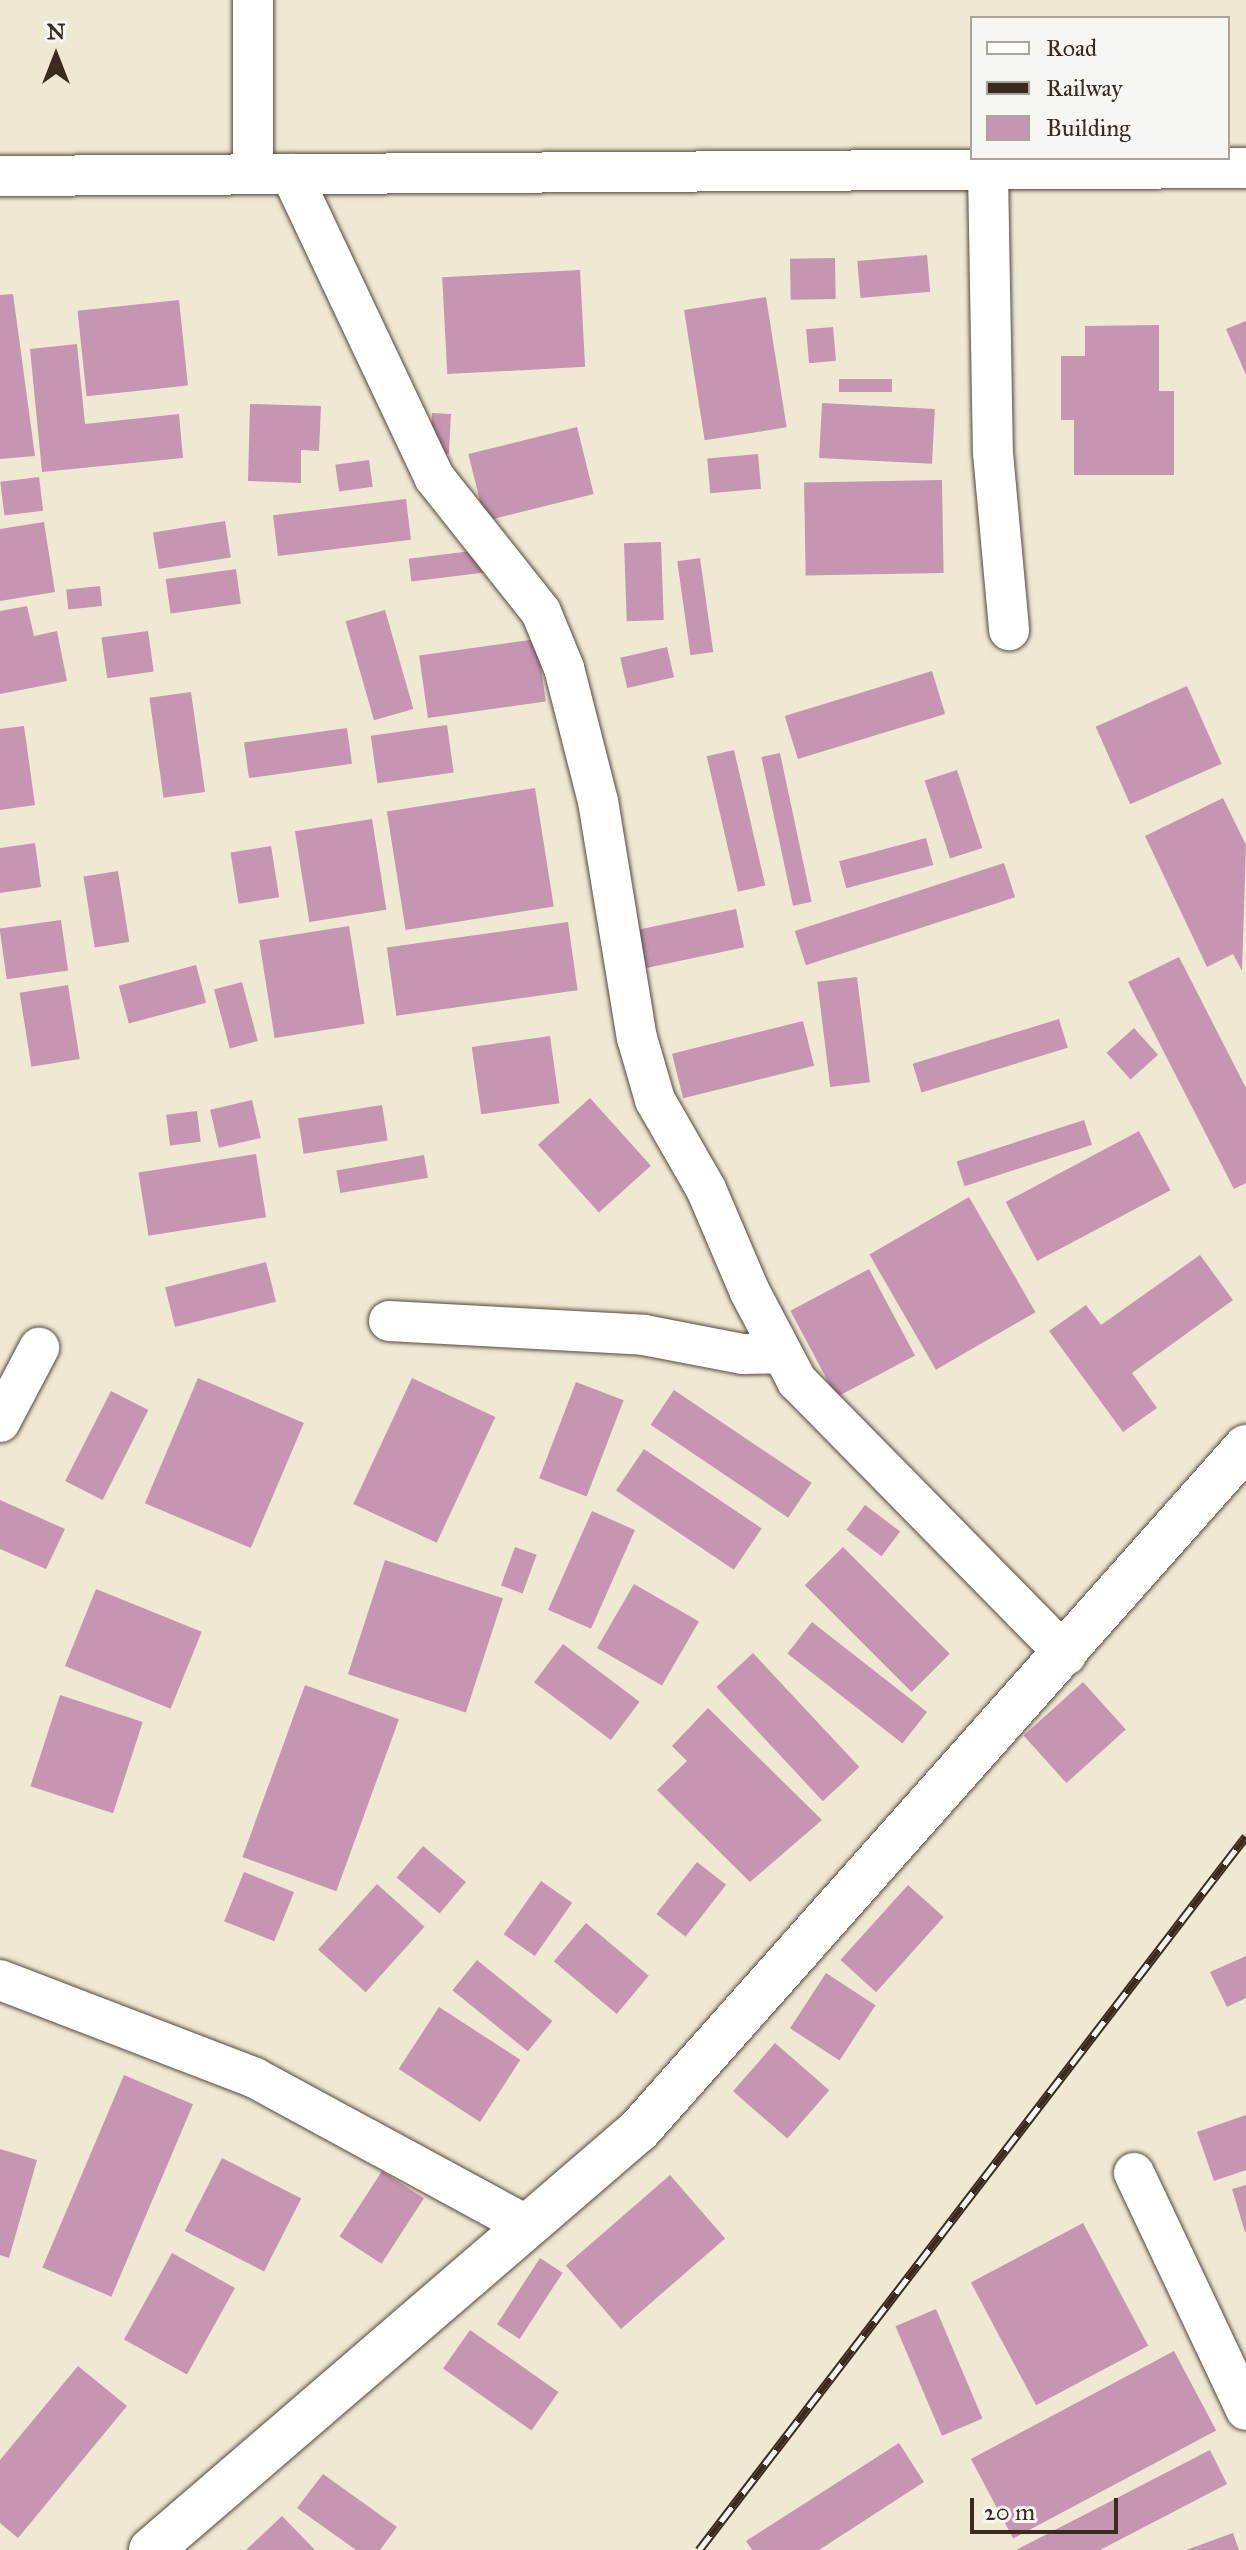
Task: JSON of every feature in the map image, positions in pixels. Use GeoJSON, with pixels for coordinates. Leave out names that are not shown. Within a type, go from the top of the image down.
{"type":"FeatureCollection","features":[{"type":"Feature","properties":{"kind":"street"},"geometry":{"type":"LineString","coordinates":[[253,0],[272,174],[434,477],[541,612],[564,668],[598,801],[637,1038],[655,1100],[782,1353],[808,1392],[1066,1655]]}},
{"type":"Feature","properties":{"kind":"street"},"geometry":{"type":"LineString","coordinates":[[0,176],[1246,168]]}},
{"type":"Feature","properties":{"kind":"street"},"geometry":{"type":"LineString","coordinates":[[988,171],[993,453],[1009,630]]}},
{"type":"Feature","properties":{"kind":"street"},"geometry":{"type":"LineString","coordinates":[[389,1321],[644,1335],[743,1354],[782,1353]]}},
{"type":"Feature","properties":{"kind":"street"},"geometry":{"type":"LineString","coordinates":[[0,1422],[39,1348]]}},
{"type":"Feature","properties":{"kind":"street"},"geometry":{"type":"LineString","coordinates":[[151,2550],[639,2130],[1066,1655],[1246,1447]]}},
{"type":"Feature","properties":{"kind":"street"},"geometry":{"type":"LineString","coordinates":[[0,1980],[255,2078],[528,2226]]}},
{"type":"Feature","properties":{"kind":"street"},"geometry":{"type":"LineString","coordinates":[[1134,2173],[1246,2410]]}},
{"type":"Feature","properties":{"kind":"building"},"geometry":{"type":"Polygon","coordinates":[[[927,255],[930,292],[860,298],[857,261],[927,255]]]}},
{"type":"Feature","properties":{"kind":"building"},"geometry":{"type":"Polygon","coordinates":[[[835,258],[836,299],[791,300],[790,259],[835,258]]]}},
{"type":"Feature","properties":{"kind":"building"},"geometry":{"type":"Polygon","coordinates":[[[580,270],[585,367],[447,374],[442,277],[580,270]]]}},
{"type":"Feature","properties":{"kind":"building"},"geometry":{"type":"Polygon","coordinates":[[[13,294],[35,456],[0,459],[0,295],[13,294]]]}},
{"type":"Feature","properties":{"kind":"building"},"geometry":{"type":"Polygon","coordinates":[[[766,297],[787,427],[705,440],[684,310],[766,297]]]}},
{"type":"Feature","properties":{"kind":"building"},"geometry":{"type":"Polygon","coordinates":[[[179,300],[188,386],[87,396],[78,311],[179,300]]]}},
{"type":"Feature","properties":{"kind":"building"},"geometry":{"type":"Polygon","coordinates":[[[1246,321],[1246,375],[1226,329],[1246,321]]]}},
{"type":"Feature","properties":{"kind":"building"},"geometry":{"type":"Polygon","coordinates":[[[1159,325],[1159,391],[1174,391],[1174,475],[1074,475],[1074,420],[1061,420],[1061,356],[1085,356],[1085,326],[1159,325]]]}},
{"type":"Feature","properties":{"kind":"building"},"geometry":{"type":"Polygon","coordinates":[[[833,327],[836,361],[809,363],[806,329],[833,327]]]}},
{"type":"Feature","properties":{"kind":"building"},"geometry":{"type":"Polygon","coordinates":[[[77,344],[85,424],[179,414],[183,458],[42,472],[30,349],[77,344]]]}},
{"type":"Feature","properties":{"kind":"building"},"geometry":{"type":"Polygon","coordinates":[[[839,379],[892,379],[892,392],[839,392],[839,379]]]}},
{"type":"Feature","properties":{"kind":"building"},"geometry":{"type":"Polygon","coordinates":[[[822,403],[935,409],[932,464],[819,458],[822,403]]]}},
{"type":"Feature","properties":{"kind":"building"},"geometry":{"type":"Polygon","coordinates":[[[250,404],[321,406],[319,451],[301,450],[301,483],[248,481],[250,404]]]}},
{"type":"Feature","properties":{"kind":"building"},"geometry":{"type":"Polygon","coordinates":[[[432,413],[451,414],[449,454],[430,453],[432,413]]]}},
{"type":"Feature","properties":{"kind":"building"},"geometry":{"type":"Polygon","coordinates":[[[577,427],[594,494],[485,521],[468,454],[577,427]]]}},
{"type":"Feature","properties":{"kind":"building"},"geometry":{"type":"Polygon","coordinates":[[[758,454],[761,489],[710,493],[707,458],[758,454]]]}},
{"type":"Feature","properties":{"kind":"building"},"geometry":{"type":"Polygon","coordinates":[[[369,460],[373,487],[339,491],[335,465],[369,460]]]}},
{"type":"Feature","properties":{"kind":"building"},"geometry":{"type":"Polygon","coordinates":[[[39,477],[43,511],[4,515],[0,482],[39,477]]]}},
{"type":"Feature","properties":{"kind":"building"},"geometry":{"type":"Polygon","coordinates":[[[942,480],[944,573],[806,575],[804,482],[942,480]]]}},
{"type":"Feature","properties":{"kind":"building"},"geometry":{"type":"Polygon","coordinates":[[[406,499],[411,540],[278,556],[273,515],[406,499]]]}},
{"type":"Feature","properties":{"kind":"building"},"geometry":{"type":"Polygon","coordinates":[[[225,521],[231,558],[159,569],[153,532],[225,521]]]}},
{"type":"Feature","properties":{"kind":"building"},"geometry":{"type":"Polygon","coordinates":[[[44,522],[55,592],[0,601],[0,529],[44,522]]]}},
{"type":"Feature","properties":{"kind":"building"},"geometry":{"type":"Polygon","coordinates":[[[661,542],[664,620],[627,621],[624,543],[661,542]]]}},
{"type":"Feature","properties":{"kind":"building"},"geometry":{"type":"Polygon","coordinates":[[[488,549],[491,572],[411,582],[409,559],[488,549]]]}},
{"type":"Feature","properties":{"kind":"building"},"geometry":{"type":"Polygon","coordinates":[[[700,558],[713,652],[690,655],[677,561],[700,558]]]}},
{"type":"Feature","properties":{"kind":"building"},"geometry":{"type":"Polygon","coordinates":[[[236,569],[241,604],[171,614],[166,579],[236,569]]]}},
{"type":"Feature","properties":{"kind":"building"},"geometry":{"type":"Polygon","coordinates":[[[100,586],[102,606],[68,609],[66,590],[100,586]]]}},
{"type":"Feature","properties":{"kind":"building"},"geometry":{"type":"Polygon","coordinates":[[[27,606],[34,636],[57,631],[67,681],[0,694],[0,611],[27,606]]]}},
{"type":"Feature","properties":{"kind":"building"},"geometry":{"type":"Polygon","coordinates":[[[385,610],[413,709],[374,720],[346,621],[385,610]]]}},
{"type":"Feature","properties":{"kind":"building"},"geometry":{"type":"Polygon","coordinates":[[[148,631],[154,672],[107,678],[101,638],[148,631]]]}},
{"type":"Feature","properties":{"kind":"building"},"geometry":{"type":"Polygon","coordinates":[[[537,639],[546,701],[428,718],[419,656],[537,639]]]}},
{"type":"Feature","properties":{"kind":"building"},"geometry":{"type":"Polygon","coordinates":[[[667,647],[674,677],[627,688],[620,658],[667,647]]]}},
{"type":"Feature","properties":{"kind":"building"},"geometry":{"type":"Polygon","coordinates":[[[932,671],[945,714],[798,759],[785,716],[932,671]]]}},
{"type":"Feature","properties":{"kind":"building"},"geometry":{"type":"Polygon","coordinates":[[[1187,686],[1222,764],[1130,804],[1096,727],[1187,686]]]}},
{"type":"Feature","properties":{"kind":"building"},"geometry":{"type":"Polygon","coordinates":[[[191,692],[205,792],[163,798],[149,698],[191,692]]]}},
{"type":"Feature","properties":{"kind":"building"},"geometry":{"type":"Polygon","coordinates":[[[447,725],[454,773],[377,783],[371,736],[447,725]]]}},
{"type":"Feature","properties":{"kind":"building"},"geometry":{"type":"Polygon","coordinates":[[[24,726],[35,805],[0,810],[0,729],[24,726]]]}},
{"type":"Feature","properties":{"kind":"building"},"geometry":{"type":"Polygon","coordinates":[[[347,728],[352,764],[249,778],[244,742],[347,728]]]}},
{"type":"Feature","properties":{"kind":"building"},"geometry":{"type":"Polygon","coordinates":[[[734,750],[765,885],[738,892],[707,756],[734,750]]]}},
{"type":"Feature","properties":{"kind":"building"},"geometry":{"type":"Polygon","coordinates":[[[780,753],[812,902],[793,906],[761,757],[780,753]]]}},
{"type":"Feature","properties":{"kind":"building"},"geometry":{"type":"Polygon","coordinates":[[[957,770],[982,848],[950,858],[925,781],[957,770]]]}},
{"type":"Feature","properties":{"kind":"building"},"geometry":{"type":"Polygon","coordinates":[[[535,788],[554,907],[406,930],[387,811],[535,788]]]}},
{"type":"Feature","properties":{"kind":"building"},"geometry":{"type":"Polygon","coordinates":[[[1223,798],[1246,845],[1242,971],[1233,954],[1207,967],[1145,836],[1223,798]]]}},
{"type":"Feature","properties":{"kind":"building"},"geometry":{"type":"Polygon","coordinates":[[[372,819],[386,910],[309,922],[295,831],[372,819]]]}},
{"type":"Feature","properties":{"kind":"building"},"geometry":{"type":"Polygon","coordinates":[[[926,838],[933,865],[846,888],[839,861],[926,838]]]}},
{"type":"Feature","properties":{"kind":"building"},"geometry":{"type":"Polygon","coordinates":[[[35,843],[41,887],[0,893],[0,848],[35,843]]]}},
{"type":"Feature","properties":{"kind":"building"},"geometry":{"type":"Polygon","coordinates":[[[271,846],[279,897],[239,904],[231,852],[271,846]]]}},
{"type":"Feature","properties":{"kind":"building"},"geometry":{"type":"Polygon","coordinates":[[[1004,863],[1015,897],[806,965],[795,931],[1004,863]]]}},
{"type":"Feature","properties":{"kind":"building"},"geometry":{"type":"Polygon","coordinates":[[[118,871],[129,942],[95,948],[83,876],[118,871]]]}},
{"type":"Feature","properties":{"kind":"building"},"geometry":{"type":"Polygon","coordinates":[[[736,909],[744,947],[646,968],[638,930],[736,909]]]}},
{"type":"Feature","properties":{"kind":"building"},"geometry":{"type":"Polygon","coordinates":[[[61,920],[68,971],[7,979],[0,929],[61,920]]]}},
{"type":"Feature","properties":{"kind":"building"},"geometry":{"type":"Polygon","coordinates":[[[568,922],[578,990],[396,1016],[387,947],[568,922]]]}},
{"type":"Feature","properties":{"kind":"building"},"geometry":{"type":"Polygon","coordinates":[[[349,926],[364,1024],[275,1038],[259,940],[349,926]]]}},
{"type":"Feature","properties":{"kind":"building"},"geometry":{"type":"Polygon","coordinates":[[[1179,957],[1246,1088],[1246,1183],[1234,1189],[1128,982],[1179,957]]]}},
{"type":"Feature","properties":{"kind":"building"},"geometry":{"type":"Polygon","coordinates":[[[196,965],[206,1003],[129,1023],[119,986],[196,965]]]}},
{"type":"Feature","properties":{"kind":"building"},"geometry":{"type":"Polygon","coordinates":[[[857,977],[870,1082],[830,1087],[817,982],[857,977]]]}},
{"type":"Feature","properties":{"kind":"building"},"geometry":{"type":"Polygon","coordinates":[[[242,982],[258,1041],[230,1048],[214,990],[242,982]]]}},
{"type":"Feature","properties":{"kind":"building"},"geometry":{"type":"Polygon","coordinates":[[[68,985],[80,1059],[31,1067],[20,993],[68,985]]]}},
{"type":"Feature","properties":{"kind":"building"},"geometry":{"type":"Polygon","coordinates":[[[1059,1019],[1068,1048],[921,1092],[913,1064],[1059,1019]]]}},
{"type":"Feature","properties":{"kind":"building"},"geometry":{"type":"Polygon","coordinates":[[[803,1021],[814,1066],[683,1098],[672,1054],[803,1021]]]}},
{"type":"Feature","properties":{"kind":"building"},"geometry":{"type":"Polygon","coordinates":[[[1134,1028],[1158,1055],[1131,1080],[1107,1053],[1134,1028]]]}},
{"type":"Feature","properties":{"kind":"building"},"geometry":{"type":"Polygon","coordinates":[[[550,1036],[559,1103],[481,1114],[472,1047],[550,1036]]]}},
{"type":"Feature","properties":{"kind":"building"},"geometry":{"type":"Polygon","coordinates":[[[590,1098],[651,1166],[599,1212],[538,1145],[590,1098]]]}},
{"type":"Feature","properties":{"kind":"building"},"geometry":{"type":"Polygon","coordinates":[[[252,1100],[261,1138],[219,1148],[210,1110],[252,1100]]]}},
{"type":"Feature","properties":{"kind":"building"},"geometry":{"type":"Polygon","coordinates":[[[382,1105],[388,1141],[304,1154],[298,1118],[382,1105]]]}},
{"type":"Feature","properties":{"kind":"building"},"geometry":{"type":"Polygon","coordinates":[[[197,1111],[201,1142],[170,1146],[166,1115],[197,1111]]]}},
{"type":"Feature","properties":{"kind":"building"},"geometry":{"type":"Polygon","coordinates":[[[1084,1120],[1092,1145],[965,1186],[957,1161],[1084,1120]]]}},
{"type":"Feature","properties":{"kind":"building"},"geometry":{"type":"Polygon","coordinates":[[[1139,1131],[1170,1190],[1037,1261],[1006,1202],[1139,1131]]]}},
{"type":"Feature","properties":{"kind":"building"},"geometry":{"type":"Polygon","coordinates":[[[256,1154],[266,1217],[148,1236],[138,1173],[256,1154]]]}},
{"type":"Feature","properties":{"kind":"building"},"geometry":{"type":"Polygon","coordinates":[[[424,1155],[428,1178],[340,1193],[336,1170],[424,1155]]]}},
{"type":"Feature","properties":{"kind":"building"},"geometry":{"type":"Polygon","coordinates":[[[969,1197],[1036,1312],[936,1370],[869,1254],[969,1197]]]}},
{"type":"Feature","properties":{"kind":"building"},"geometry":{"type":"Polygon","coordinates":[[[1200,1255],[1233,1300],[1132,1373],[1157,1408],[1123,1432],[1049,1331],[1086,1305],[1101,1325],[1200,1255]]]}},
{"type":"Feature","properties":{"kind":"building"},"geometry":{"type":"Polygon","coordinates":[[[266,1262],[276,1302],[175,1327],[165,1287],[266,1262]]]}},
{"type":"Feature","properties":{"kind":"building"},"geometry":{"type":"Polygon","coordinates":[[[869,1269],[915,1356],[836,1397],[790,1311],[869,1269]]]}},
{"type":"Feature","properties":{"kind":"building"},"geometry":{"type":"Polygon","coordinates":[[[198,1378],[304,1423],[251,1548],[145,1503],[198,1378]]]}},
{"type":"Feature","properties":{"kind":"building"},"geometry":{"type":"Polygon","coordinates":[[[412,1378],[495,1417],[437,1543],[353,1504],[412,1378]]]}},
{"type":"Feature","properties":{"kind":"building"},"geometry":{"type":"Polygon","coordinates":[[[576,1382],[624,1400],[587,1496],[539,1478],[576,1382]]]}},
{"type":"Feature","properties":{"kind":"building"},"geometry":{"type":"Polygon","coordinates":[[[674,1390],[812,1483],[788,1518],[651,1425],[674,1390]]]}},
{"type":"Feature","properties":{"kind":"building"},"geometry":{"type":"Polygon","coordinates":[[[111,1391],[148,1410],[103,1500],[65,1481],[111,1391]]]}},
{"type":"Feature","properties":{"kind":"building"},"geometry":{"type":"Polygon","coordinates":[[[644,1449],[762,1528],[734,1570],[616,1490],[644,1449]]]}},
{"type":"Feature","properties":{"kind":"building"},"geometry":{"type":"Polygon","coordinates":[[[0,1500],[65,1529],[46,1569],[0,1549],[0,1500]]]}},
{"type":"Feature","properties":{"kind":"building"},"geometry":{"type":"Polygon","coordinates":[[[865,1505],[900,1531],[881,1556],[846,1530],[865,1505]]]}},
{"type":"Feature","properties":{"kind":"building"},"geometry":{"type":"Polygon","coordinates":[[[592,1511],[635,1530],[591,1629],[548,1610],[592,1511]]]}},
{"type":"Feature","properties":{"kind":"building"},"geometry":{"type":"Polygon","coordinates":[[[515,1547],[537,1555],[523,1593],[501,1586],[515,1547]]]}},
{"type":"Feature","properties":{"kind":"building"},"geometry":{"type":"Polygon","coordinates":[[[843,1547],[950,1654],[912,1692],[805,1585],[843,1547]]]}},
{"type":"Feature","properties":{"kind":"building"},"geometry":{"type":"Polygon","coordinates":[[[385,1560],[503,1598],[466,1712],[348,1674],[385,1560]]]}},
{"type":"Feature","properties":{"kind":"building"},"geometry":{"type":"Polygon","coordinates":[[[634,1584],[699,1622],[662,1686],[597,1648],[634,1584]]]}},
{"type":"Feature","properties":{"kind":"building"},"geometry":{"type":"Polygon","coordinates":[[[96,1589],[202,1632],[171,1709],[65,1666],[96,1589]]]}},
{"type":"Feature","properties":{"kind":"building"},"geometry":{"type":"Polygon","coordinates":[[[812,1622],[927,1712],[902,1743],[787,1654],[812,1622]]]}},
{"type":"Feature","properties":{"kind":"building"},"geometry":{"type":"Polygon","coordinates":[[[563,1644],[640,1702],[611,1740],[534,1682],[563,1644]]]}},
{"type":"Feature","properties":{"kind":"building"},"geometry":{"type":"Polygon","coordinates":[[[753,1653],[859,1767],[823,1801],[716,1687],[753,1653]]]}},
{"type":"Feature","properties":{"kind":"building"},"geometry":{"type":"Polygon","coordinates":[[[1083,1682],[1126,1730],[1066,1783],[1024,1736],[1083,1682]]]}},
{"type":"Feature","properties":{"kind":"building"},"geometry":{"type":"Polygon","coordinates":[[[305,1685],[399,1719],[336,1891],[242,1857],[305,1685]]]}},
{"type":"Feature","properties":{"kind":"building"},"geometry":{"type":"Polygon","coordinates":[[[60,1695],[143,1722],[113,1813],[30,1786],[60,1695]]]}},
{"type":"Feature","properties":{"kind":"building"},"geometry":{"type":"Polygon","coordinates":[[[708,1708],[822,1820],[750,1882],[657,1790],[687,1761],[672,1746],[708,1708]]]}},
{"type":"Feature","properties":{"kind":"building"},"geometry":{"type":"Polygon","coordinates":[[[423,1846],[466,1882],[440,1913],[397,1877],[423,1846]]]}},
{"type":"Feature","properties":{"kind":"building"},"geometry":{"type":"Polygon","coordinates":[[[697,1862],[726,1885],[686,1937],[656,1914],[697,1862]]]}},
{"type":"Feature","properties":{"kind":"building"},"geometry":{"type":"Polygon","coordinates":[[[244,1872],[294,1892],[274,1941],[224,1921],[244,1872]]]}},
{"type":"Feature","properties":{"kind":"building"},"geometry":{"type":"Polygon","coordinates":[[[541,1881],[572,1903],[535,1956],[504,1934],[541,1881]]]}},
{"type":"Feature","properties":{"kind":"building"},"geometry":{"type":"Polygon","coordinates":[[[377,1884],[425,1927],[366,1992],[318,1949],[377,1884]]]}},
{"type":"Feature","properties":{"kind":"building"},"geometry":{"type":"Polygon","coordinates":[[[908,1885],[944,1917],[876,1992],[840,1960],[908,1885]]]}},
{"type":"Feature","properties":{"kind":"building"},"geometry":{"type":"Polygon","coordinates":[[[586,1923],[649,1976],[617,2014],[554,1961],[586,1923]]]}},
{"type":"Feature","properties":{"kind":"building"},"geometry":{"type":"Polygon","coordinates":[[[1246,1956],[1246,1998],[1227,2007],[1210,1972],[1246,1956]]]}},
{"type":"Feature","properties":{"kind":"building"},"geometry":{"type":"Polygon","coordinates":[[[477,1960],[552,2021],[528,2051],[452,1990],[477,1960]]]}},
{"type":"Feature","properties":{"kind":"building"},"geometry":{"type":"Polygon","coordinates":[[[826,1973],[875,2005],[840,2060],[790,2028],[826,1973]]]}},
{"type":"Feature","properties":{"kind":"building"},"geometry":{"type":"Polygon","coordinates":[[[439,2007],[520,2060],[480,2122],[399,2069],[439,2007]]]}},
{"type":"Feature","properties":{"kind":"building"},"geometry":{"type":"Polygon","coordinates":[[[775,2043],[829,2090],[787,2139],[733,2091],[775,2043]]]}},
{"type":"Feature","properties":{"kind":"building"},"geometry":{"type":"Polygon","coordinates":[[[124,2075],[193,2104],[111,2297],[42,2267],[124,2075]]]}},
{"type":"Feature","properties":{"kind":"building"},"geometry":{"type":"Polygon","coordinates":[[[1246,2115],[1246,2170],[1214,2181],[1197,2132],[1246,2115]]]}},
{"type":"Feature","properties":{"kind":"building"},"geometry":{"type":"Polygon","coordinates":[[[0,2149],[37,2160],[9,2258],[0,2255],[0,2149]]]}},
{"type":"Feature","properties":{"kind":"building"},"geometry":{"type":"Polygon","coordinates":[[[222,2158],[301,2198],[264,2271],[185,2231],[222,2158]]]}},
{"type":"Feature","properties":{"kind":"building"},"geometry":{"type":"Polygon","coordinates":[[[382,2171],[424,2198],[381,2264],[340,2236],[382,2171]]]}},
{"type":"Feature","properties":{"kind":"building"},"geometry":{"type":"Polygon","coordinates":[[[670,2175],[725,2238],[621,2329],[566,2266],[670,2175]]]}},
{"type":"Feature","properties":{"kind":"building"},"geometry":{"type":"Polygon","coordinates":[[[1246,2185],[1246,2232],[1245,2232],[1232,2189],[1246,2185]]]}},
{"type":"Feature","properties":{"kind":"building"},"geometry":{"type":"Polygon","coordinates":[[[1083,2223],[1148,2346],[1036,2405],[971,2283],[1083,2223]]]}},
{"type":"Feature","properties":{"kind":"building"},"geometry":{"type":"Polygon","coordinates":[[[172,2253],[235,2288],[187,2374],[124,2340],[172,2253]]]}},
{"type":"Feature","properties":{"kind":"building"},"geometry":{"type":"Polygon","coordinates":[[[540,2258],[563,2273],[520,2339],[497,2324],[540,2258]]]}},
{"type":"Feature","properties":{"kind":"building"},"geometry":{"type":"Polygon","coordinates":[[[936,2309],[982,2419],[942,2436],[895,2326],[936,2309]]]}},
{"type":"Feature","properties":{"kind":"building"},"geometry":{"type":"Polygon","coordinates":[[[470,2330],[558,2392],[532,2430],[443,2369],[470,2330]]]}},
{"type":"Feature","properties":{"kind":"building"},"geometry":{"type":"Polygon","coordinates":[[[1174,2351],[1216,2430],[1013,2538],[971,2459],[1174,2351]]]}},
{"type":"Feature","properties":{"kind":"building"},"geometry":{"type":"Polygon","coordinates":[[[78,2366],[127,2406],[18,2538],[0,2523],[0,2460],[78,2366]]]}},
{"type":"Feature","properties":{"kind":"building"},"geometry":{"type":"Polygon","coordinates":[[[899,2443],[924,2482],[819,2550],[752,2550],[746,2541],[899,2443]]]}},
{"type":"Feature","properties":{"kind":"building"},"geometry":{"type":"Polygon","coordinates":[[[1210,2450],[1227,2484],[1100,2550],[1016,2550],[1210,2450]]]}},
{"type":"Feature","properties":{"kind":"building"},"geometry":{"type":"Polygon","coordinates":[[[323,2474],[397,2527],[380,2550],[356,2550],[297,2508],[323,2474]]]}},
{"type":"Feature","properties":{"kind":"building"},"geometry":{"type":"Polygon","coordinates":[[[282,2516],[315,2550],[246,2550],[282,2516]]]}},
{"type":"Feature","properties":{"kind":"building"},"geometry":{"type":"Polygon","coordinates":[[[1233,2533],[1239,2550],[1186,2550],[1233,2533]]]}},
{"type":"Feature","properties":{"kind":"railway"},"geometry":{"type":"LineString","coordinates":[[699,2550],[1246,1836]]}}]}
